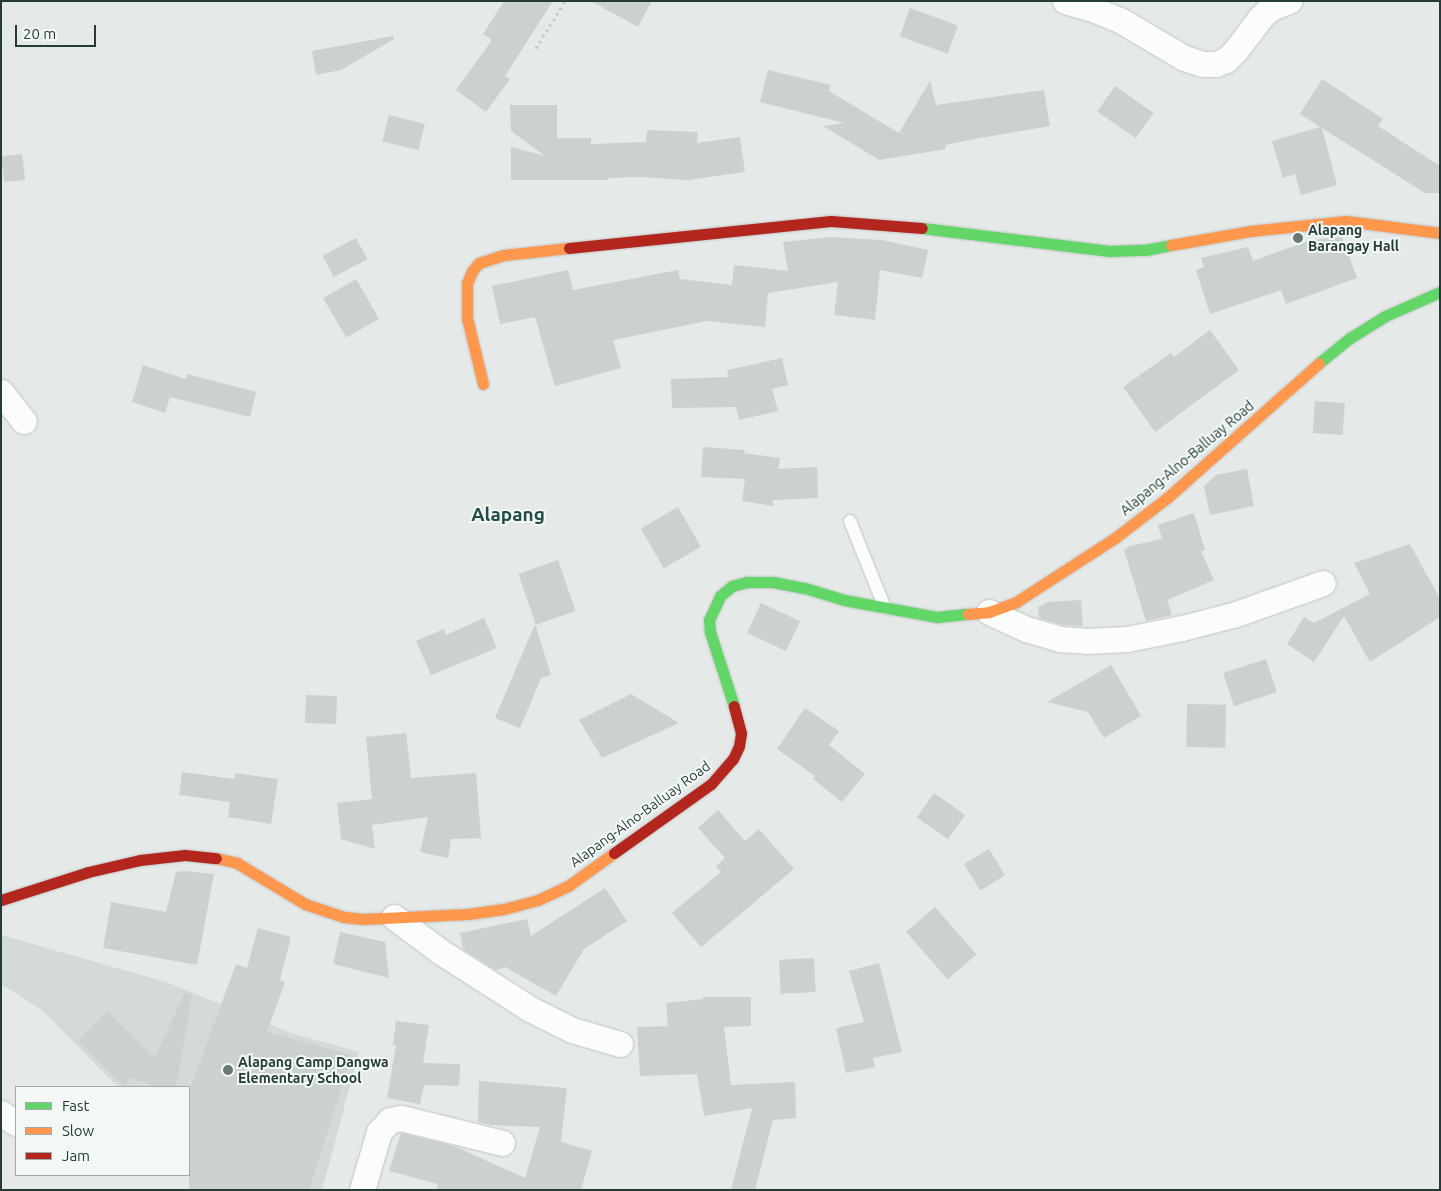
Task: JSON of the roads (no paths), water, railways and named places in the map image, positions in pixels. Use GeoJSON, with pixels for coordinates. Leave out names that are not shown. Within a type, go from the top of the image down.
{"type":"FeatureCollection","features":[{"type":"Feature","properties":{"kind":"main road"},"geometry":{"type":"LineString","coordinates":[[482,384],[467,318],[467,283],[472,270],[479,263],[504,255],[831,221],[893,225],[1110,251],[1145,250],[1250,231],[1346,220],[1440,233]]}},
{"type":"Feature","properties":{"kind":"main road","name":"Alapang-Alno-Balluay Road"},"geometry":{"type":"LineString","coordinates":[[2,896],[88,872],[140,860],[185,855],[237,863],[322,912],[344,917],[363,919],[468,914],[504,909],[538,900],[568,886],[711,784],[733,759],[739,746],[741,733],[709,626],[714,606],[720,596],[732,586],[747,582],[773,582],[885,608],[936,617],[989,612],[1016,602],[1042,587],[1115,538],[1167,498],[1316,364],[1350,338],[1383,317],[1440,292]]}},
{"type":"Feature","properties":{"kind":"street"},"geometry":{"type":"LineString","coordinates":[[1065,1],[1090,8],[1120,20],[1184,58],[1202,64],[1216,64],[1226,60],[1269,9],[1289,1]]}},
{"type":"Feature","properties":{"kind":"street"},"geometry":{"type":"LineString","coordinates":[[1,392],[24,421]]}},
{"type":"Feature","properties":{"kind":"street"},"geometry":{"type":"LineString","coordinates":[[989,612],[1026,629],[1060,639],[1087,641],[1127,639],[1182,628],[1236,614],[1323,583]]}},
{"type":"Feature","properties":{"kind":"street"},"geometry":{"type":"LineString","coordinates":[[394,917],[461,965],[538,1014],[572,1030],[620,1044]]}},
{"type":"Feature","properties":{"kind":"street"},"geometry":{"type":"LineString","coordinates":[[1,1113],[15,1122]]}},
{"type":"Feature","properties":{"kind":"street"},"geometry":{"type":"LineString","coordinates":[[365,1189],[379,1132],[390,1120],[401,1118],[502,1143]]}},
{"type":"Feature","properties":{"kind":"lane"},"geometry":{"type":"LineString","coordinates":[[850,520],[885,608]]}},
{"type":"Feature","properties":{"kind":"place","name":"Alapang Barangay Hall"},"geometry":{"type":"Point","coordinates":[1298,238]}},
{"type":"Feature","properties":{"kind":"place","name":"Alapang Camp Dangwa Elementary School"},"geometry":{"type":"Point","coordinates":[228,1070]}},
{"type":"Feature","properties":{"kind":"district","name":"Alapang"},"geometry":{"type":"Point","coordinates":[508,515]}}]}
